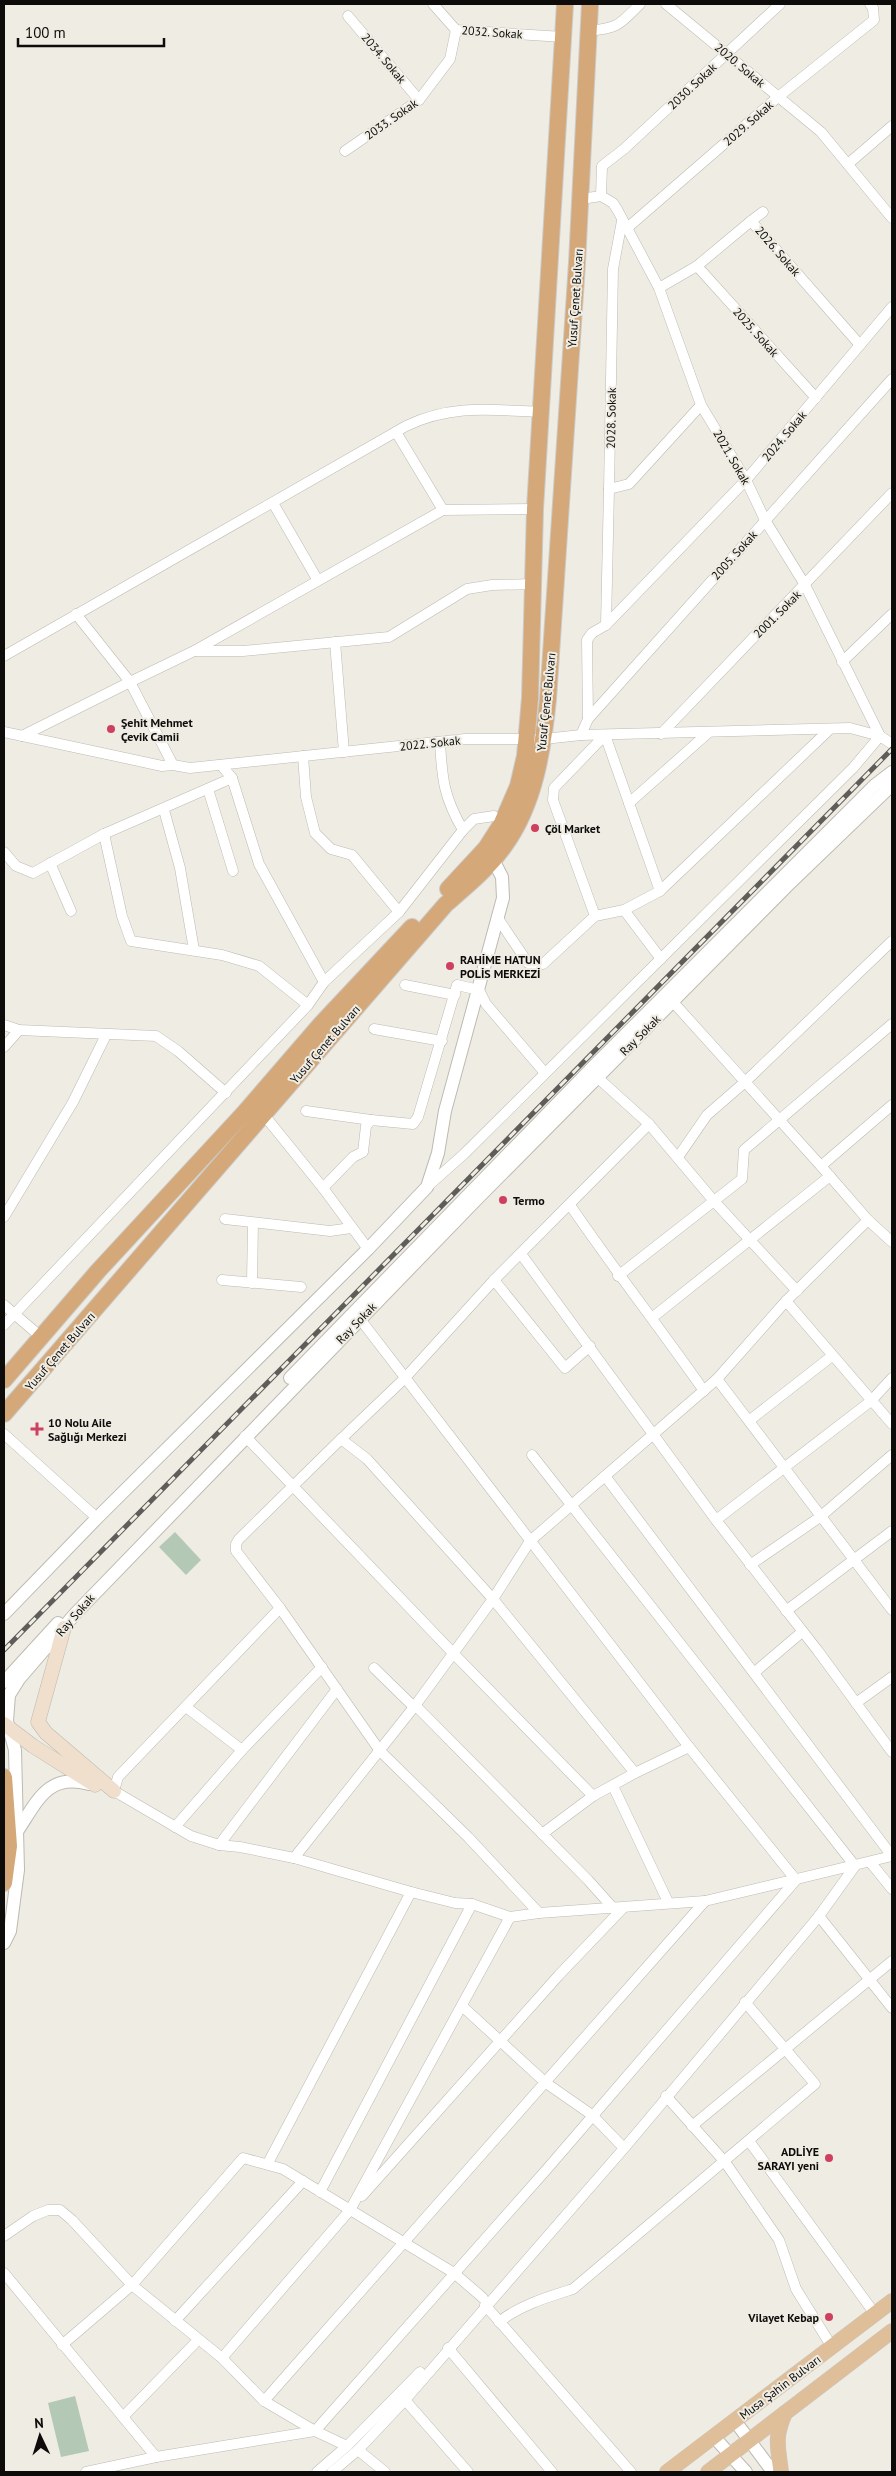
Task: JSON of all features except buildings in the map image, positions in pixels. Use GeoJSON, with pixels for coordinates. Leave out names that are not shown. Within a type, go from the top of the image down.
{"type":"FeatureCollection","features":[{"type":"Feature","properties":{"kind":"highway","name":"Yusuf Çenet Bulvarı"},"geometry":{"type":"LineString","coordinates":[[4,1414],[490,853],[518,786],[527,738],[535,584],[535,509],[565,4]]}},
{"type":"Feature","properties":{"kind":"highway","name":"Yusuf Çenet Bulvarı"},"geometry":{"type":"LineString","coordinates":[[4,1380],[98,1271],[246,1112],[321,1024],[513,832],[530,794],[544,739],[549,690],[581,198],[590,4]]}},
{"type":"Feature","properties":{"kind":"highway"},"geometry":{"type":"LineString","coordinates":[[4,1777],[10,1846],[4,1883]]}},
{"type":"Feature","properties":{"kind":"main road"},"geometry":{"type":"LineString","coordinates":[[64,1628],[38,1722],[46,1733],[114,1791]]}},
{"type":"Feature","properties":{"kind":"main road"},"geometry":{"type":"LineString","coordinates":[[6,1726],[33,1746],[95,1785]]}},
{"type":"Feature","properties":{"kind":"main road","name":"Musa Şahin Bulvarı"},"geometry":{"type":"LineString","coordinates":[[667,2472],[892,2301]]}},
{"type":"Feature","properties":{"kind":"main road","name":"Musa Şahin Bulvarı"},"geometry":{"type":"LineString","coordinates":[[708,2472],[892,2331]]}},
{"type":"Feature","properties":{"kind":"main road"},"geometry":{"type":"LineString","coordinates":[[781,2472],[777,2442],[778,2426],[785,2413]]}},
{"type":"Feature","properties":{"kind":"street","name":"2032. Sokak"},"geometry":{"type":"LineString","coordinates":[[433,4],[456,30],[563,37]]}},
{"type":"Feature","properties":{"kind":"street","name":"2020. Sokak"},"geometry":{"type":"LineString","coordinates":[[666,4],[821,132],[892,218]]}},
{"type":"Feature","properties":{"kind":"street","name":"2030. Sokak"},"geometry":{"type":"LineString","coordinates":[[601,196],[602,166],[624,149],[780,4]]}},
{"type":"Feature","properties":{"kind":"street","name":"2029. Sokak"},"geometry":{"type":"LineString","coordinates":[[624,225],[874,20],[873,8],[870,4]]}},
{"type":"Feature","properties":{"kind":"street"},"geometry":{"type":"LineString","coordinates":[[588,31],[608,30],[618,26],[637,6]]}},
{"type":"Feature","properties":{"kind":"street","name":"2034. Sokak"},"geometry":{"type":"LineString","coordinates":[[348,16],[420,100]]}},
{"type":"Feature","properties":{"kind":"street","name":"2033. Sokak"},"geometry":{"type":"LineString","coordinates":[[345,151],[420,100],[450,59],[456,30]]}},
{"type":"Feature","properties":{"kind":"street"},"geometry":{"type":"LineString","coordinates":[[848,164],[892,126]]}},
{"type":"Feature","properties":{"kind":"street"},"geometry":{"type":"LineString","coordinates":[[581,198],[601,196]]}},
{"type":"Feature","properties":{"kind":"street","name":"2021. Sokak"},"geometry":{"type":"LineString","coordinates":[[601,196],[613,203],[659,288],[702,405],[746,480],[765,520],[805,585],[880,736]]}},
{"type":"Feature","properties":{"kind":"street"},"geometry":{"type":"LineString","coordinates":[[752,221],[763,212]]}},
{"type":"Feature","properties":{"kind":"street","name":"2026. Sokak"},"geometry":{"type":"LineString","coordinates":[[659,288],[696,266],[752,221],[860,345]]}},
{"type":"Feature","properties":{"kind":"street","name":"2028. Sokak"},"geometry":{"type":"LineString","coordinates":[[606,625],[613,269],[624,225]]}},
{"type":"Feature","properties":{"kind":"street","name":"2025. Sokak"},"geometry":{"type":"LineString","coordinates":[[696,266],[816,398]]}},
{"type":"Feature","properties":{"kind":"street","name":"2024. Sokak"},"geometry":{"type":"LineString","coordinates":[[588,719],[588,640],[592,633],[606,625],[746,480],[892,307]]}},
{"type":"Feature","properties":{"kind":"street","name":"2005. Sokak"},"geometry":{"type":"LineString","coordinates":[[581,735],[588,719],[892,379]]}},
{"type":"Feature","properties":{"kind":"street"},"geometry":{"type":"LineString","coordinates":[[609,489],[630,484],[702,405]]}},
{"type":"Feature","properties":{"kind":"street"},"geometry":{"type":"LineString","coordinates":[[4,656],[426,416],[449,411],[473,409],[541,412]]}},
{"type":"Feature","properties":{"kind":"street"},"geometry":{"type":"LineString","coordinates":[[396,432],[443,510]]}},
{"type":"Feature","properties":{"kind":"street","name":"2001. Sokak"},"geometry":{"type":"LineString","coordinates":[[660,734],[892,493]]}},
{"type":"Feature","properties":{"kind":"street"},"geometry":{"type":"LineString","coordinates":[[273,503],[317,579]]}},
{"type":"Feature","properties":{"kind":"street"},"geometry":{"type":"LineString","coordinates":[[22,736],[194,651],[317,579],[443,510],[535,509]]}},
{"type":"Feature","properties":{"kind":"street"},"geometry":{"type":"LineString","coordinates":[[194,651],[243,651],[389,637],[467,590],[492,585],[535,584]]}},
{"type":"Feature","properties":{"kind":"street"},"geometry":{"type":"LineString","coordinates":[[76,614],[130,682],[174,765]]}},
{"type":"Feature","properties":{"kind":"street"},"geometry":{"type":"LineString","coordinates":[[842,662],[892,614]]}},
{"type":"Feature","properties":{"kind":"street"},"geometry":{"type":"LineString","coordinates":[[335,642],[344,752]]}},
{"type":"Feature","properties":{"kind":"street","name":"2022. Sokak"},"geometry":{"type":"LineString","coordinates":[[4,732],[162,766],[174,765],[190,768],[466,739],[544,739],[581,735],[850,728],[880,736]]}},
{"type":"Feature","properties":{"kind":"street"},"geometry":{"type":"LineString","coordinates":[[497,917],[528,963],[535,966],[543,964],[595,916],[624,910],[660,891],[830,729]]}},
{"type":"Feature","properties":{"kind":"street"},"geometry":{"type":"LineString","coordinates":[[629,803],[708,732]]}},
{"type":"Feature","properties":{"kind":"street"},"geometry":{"type":"LineString","coordinates":[[595,916],[554,800],[554,788],[604,735],[660,891]]}},
{"type":"Feature","properties":{"kind":"street"},"geometry":{"type":"LineString","coordinates":[[4,1614],[97,1518],[368,1249],[427,1187],[464,1154],[853,768],[880,736],[892,744]]}},
{"type":"Feature","properties":{"kind":"street"},"geometry":{"type":"LineString","coordinates":[[440,742],[441,771],[449,806],[463,830]]}},
{"type":"Feature","properties":{"kind":"street"},"geometry":{"type":"LineString","coordinates":[[303,756],[306,796],[315,833],[331,849],[352,855],[399,912]]}},
{"type":"Feature","properties":{"kind":"street"},"geometry":{"type":"LineString","coordinates":[[221,764],[232,778],[259,864],[324,982]]}},
{"type":"Feature","properties":{"kind":"street"},"geometry":{"type":"LineString","coordinates":[[4,1682],[350,1315],[770,890],[875,785],[892,772]]}},
{"type":"Feature","properties":{"kind":"street"},"geometry":{"type":"LineString","coordinates":[[4,852],[16,866],[33,873],[104,834],[144,816],[164,810],[232,778]]}},
{"type":"Feature","properties":{"kind":"street","name":"Ray Sokak"},"geometry":{"type":"LineString","coordinates":[[4,1943],[10,1930],[18,1870],[15,1750],[6,1726],[9,1695],[19,1679],[75,1614],[245,1436],[786,887],[892,785]]}},
{"type":"Feature","properties":{"kind":"street"},"geometry":{"type":"LineString","coordinates":[[208,789],[233,871]]}},
{"type":"Feature","properties":{"kind":"street"},"geometry":{"type":"LineString","coordinates":[[164,810],[180,868],[194,950]]}},
{"type":"Feature","properties":{"kind":"street"},"geometry":{"type":"LineString","coordinates":[[4,1326],[308,1005],[324,982],[399,912],[463,830],[474,820],[494,816]]}},
{"type":"Feature","properties":{"kind":"street"},"geometry":{"type":"LineString","coordinates":[[104,834],[122,916],[131,941],[222,955],[258,966],[308,1005]]}},
{"type":"Feature","properties":{"kind":"street"},"geometry":{"type":"LineString","coordinates":[[427,1187],[438,1153],[445,1111],[503,898],[504,885],[490,853]]}},
{"type":"Feature","properties":{"kind":"street"},"geometry":{"type":"LineString","coordinates":[[50,863],[71,911]]}},
{"type":"Feature","properties":{"kind":"street"},"geometry":{"type":"LineString","coordinates":[[624,910],[661,959]]}},
{"type":"Feature","properties":{"kind":"street"},"geometry":{"type":"LineString","coordinates":[[678,1157],[707,1115],[745,1082],[892,943]]}},
{"type":"Feature","properties":{"kind":"street"},"geometry":{"type":"LineString","coordinates":[[405,985],[455,994]]}},
{"type":"Feature","properties":{"kind":"street"},"geometry":{"type":"LineString","coordinates":[[306,1111],[413,1124],[418,1117],[457,985],[479,990]]}},
{"type":"Feature","properties":{"kind":"street"},"geometry":{"type":"LineString","coordinates":[[479,990],[486,1004],[545,1073]]}},
{"type":"Feature","properties":{"kind":"street"},"geometry":{"type":"LineString","coordinates":[[673,1002],[868,1220],[890,1235]]}},
{"type":"Feature","properties":{"kind":"street"},"geometry":{"type":"LineString","coordinates":[[618,1276],[742,1178],[744,1150],[892,1024]]}},
{"type":"Feature","properties":{"kind":"street"},"geometry":{"type":"LineString","coordinates":[[4,1025],[19,1030],[106,1036],[123,1034],[156,1036],[178,1051],[226,1093]]}},
{"type":"Feature","properties":{"kind":"street"},"geometry":{"type":"LineString","coordinates":[[374,1029],[442,1040]]}},
{"type":"Feature","properties":{"kind":"street"},"geometry":{"type":"LineString","coordinates":[[4,1047],[19,1030]]}},
{"type":"Feature","properties":{"kind":"street"},"geometry":{"type":"LineString","coordinates":[[4,1217],[73,1102],[106,1036]]}},
{"type":"Feature","properties":{"kind":"street"},"geometry":{"type":"LineString","coordinates":[[598,1078],[649,1124],[713,1200],[797,1291]]}},
{"type":"Feature","properties":{"kind":"street"},"geometry":{"type":"LineString","coordinates":[[821,1166],[892,1105]]}},
{"type":"Feature","properties":{"kind":"street"},"geometry":{"type":"LineString","coordinates":[[264,1115],[323,1188],[368,1249]]}},
{"type":"Feature","properties":{"kind":"street"},"geometry":{"type":"LineString","coordinates":[[323,1188],[353,1157],[363,1152],[366,1126],[372,1120]]}},
{"type":"Feature","properties":{"kind":"street"},"geometry":{"type":"LineString","coordinates":[[539,1913],[468,1837],[380,1751],[280,1608],[236,1551],[236,1544],[238,1538],[404,1378],[494,1280],[522,1254],[649,1124]]}},
{"type":"Feature","properties":{"kind":"street"},"geometry":{"type":"LineString","coordinates":[[653,1318],[830,1176]]}},
{"type":"Feature","properties":{"kind":"street"},"geometry":{"type":"LineString","coordinates":[[570,1205],[618,1276],[653,1318],[704,1391]]}},
{"type":"Feature","properties":{"kind":"street"},"geometry":{"type":"LineString","coordinates":[[225,1219],[330,1231],[351,1228]]}},
{"type":"Feature","properties":{"kind":"street"},"geometry":{"type":"LineString","coordinates":[[294,1858],[414,1706],[493,1599],[530,1542],[571,1503],[717,1379],[786,1301],[868,1220]]}},
{"type":"Feature","properties":{"kind":"street"},"geometry":{"type":"LineString","coordinates":[[252,1283],[253,1223]]}},
{"type":"Feature","properties":{"kind":"street"},"geometry":{"type":"LineString","coordinates":[[522,1254],[652,1434],[892,1752]]}},
{"type":"Feature","properties":{"kind":"street"},"geometry":{"type":"LineString","coordinates":[[222,1280],[301,1287]]}},
{"type":"Feature","properties":{"kind":"street"},"geometry":{"type":"LineString","coordinates":[[494,1280],[564,1368],[590,1346]]}},
{"type":"Feature","properties":{"kind":"street"},"geometry":{"type":"LineString","coordinates":[[786,1301],[892,1424]]}},
{"type":"Feature","properties":{"kind":"street"},"geometry":{"type":"LineString","coordinates":[[4,1305],[41,1337]]}},
{"type":"Feature","properties":{"kind":"street"},"geometry":{"type":"LineString","coordinates":[[360,1319],[689,1747],[796,1880]]}},
{"type":"Feature","properties":{"kind":"street"},"geometry":{"type":"LineString","coordinates":[[750,1420],[832,1356]]}},
{"type":"Feature","properties":{"kind":"street"},"geometry":{"type":"LineString","coordinates":[[716,1520],[871,1401],[892,1378]]}},
{"type":"Feature","properties":{"kind":"street"},"geometry":{"type":"LineString","coordinates":[[717,1379],[750,1420],[820,1518],[892,1609]]}},
{"type":"Feature","properties":{"kind":"street"},"geometry":{"type":"LineString","coordinates":[[4,1434],[97,1518]]}},
{"type":"Feature","properties":{"kind":"street"},"geometry":{"type":"LineString","coordinates":[[245,1436],[593,1796]]}},
{"type":"Feature","properties":{"kind":"street"},"geometry":{"type":"LineString","coordinates":[[341,1440],[367,1459],[493,1599],[635,1773]]}},
{"type":"Feature","properties":{"kind":"street"},"geometry":{"type":"LineString","coordinates":[[750,1565],[820,1518],[892,1455]]}},
{"type":"Feature","properties":{"kind":"street"},"geometry":{"type":"LineString","coordinates":[[532,1456],[571,1503],[853,1866]]}},
{"type":"Feature","properties":{"kind":"street"},"geometry":{"type":"LineString","coordinates":[[18,1830],[47,1788],[60,1782],[75,1780],[114,1791],[176,1827],[219,1845],[240,1847],[294,1858],[411,1892],[456,1903],[472,1904],[510,1917],[705,1900],[892,1856],[755,1672],[605,1476]]}},
{"type":"Feature","properties":{"kind":"street"},"geometry":{"type":"LineString","coordinates":[[786,1611],[855,1561],[892,1531]]}},
{"type":"Feature","properties":{"kind":"street"},"geometry":{"type":"LineString","coordinates":[[114,1791],[118,1777],[280,1608]]}},
{"type":"Feature","properties":{"kind":"street"},"geometry":{"type":"LineString","coordinates":[[755,1672],[802,1632]]}},
{"type":"Feature","properties":{"kind":"street"},"geometry":{"type":"LineString","coordinates":[[176,1827],[242,1750],[322,1667]]}},
{"type":"Feature","properties":{"kind":"street"},"geometry":{"type":"LineString","coordinates":[[374,1668],[618,1909]]}},
{"type":"Feature","properties":{"kind":"street"},"geometry":{"type":"LineString","coordinates":[[856,1703],[892,1677]]}},
{"type":"Feature","properties":{"kind":"street"},"geometry":{"type":"LineString","coordinates":[[219,1845],[337,1688]]}},
{"type":"Feature","properties":{"kind":"street"},"geometry":{"type":"LineString","coordinates":[[186,1707],[242,1750]]}},
{"type":"Feature","properties":{"kind":"street"},"geometry":{"type":"LineString","coordinates":[[542,1834],[593,1796],[689,1747]]}},
{"type":"Feature","properties":{"kind":"street"},"geometry":{"type":"LineString","coordinates":[[614,1786],[668,1902]]}},
{"type":"Feature","properties":{"kind":"street"},"geometry":{"type":"LineString","coordinates":[[871,1862],[892,1889]]}},
{"type":"Feature","properties":{"kind":"street"},"geometry":{"type":"LineString","coordinates":[[318,2472],[347,2446],[419,2373],[626,2146],[819,1916],[853,1866]]}},
{"type":"Feature","properties":{"kind":"street"},"geometry":{"type":"LineString","coordinates":[[332,2472],[358,2450],[405,2400],[484,2302],[798,1936],[853,1866]]}},
{"type":"Feature","properties":{"kind":"street"},"geometry":{"type":"LineString","coordinates":[[86,2472],[156,2457],[315,2431],[547,2170],[592,2115],[796,1880]]}},
{"type":"Feature","properties":{"kind":"street"},"geometry":{"type":"LineString","coordinates":[[268,2163],[411,1892]]}},
{"type":"Feature","properties":{"kind":"street"},"geometry":{"type":"LineString","coordinates":[[264,2401],[546,2083],[705,1900]]}},
{"type":"Feature","properties":{"kind":"street"},"geometry":{"type":"LineString","coordinates":[[320,2192],[472,1904]]}},
{"type":"Feature","properties":{"kind":"street"},"geometry":{"type":"LineString","coordinates":[[222,2358],[350,2210],[618,1909]]}},
{"type":"Feature","properties":{"kind":"street"},"geometry":{"type":"LineString","coordinates":[[819,1916],[892,2008]]}},
{"type":"Feature","properties":{"kind":"street"},"geometry":{"type":"LineString","coordinates":[[350,2210],[510,1917]]}},
{"type":"Feature","properties":{"kind":"street"},"geometry":{"type":"LineString","coordinates":[[692,2126],[892,1961]]}},
{"type":"Feature","properties":{"kind":"street"},"geometry":{"type":"LineString","coordinates":[[499,2322],[537,2301],[572,2289],[725,2162],[815,2084],[745,2002]]}},
{"type":"Feature","properties":{"kind":"street"},"geometry":{"type":"LineString","coordinates":[[462,2006],[546,2083],[592,2115],[620,2144]]}},
{"type":"Feature","properties":{"kind":"street"},"geometry":{"type":"LineString","coordinates":[[666,2096],[725,2162],[779,2240],[796,2289],[832,2347]]}},
{"type":"Feature","properties":{"kind":"street"},"geometry":{"type":"LineString","coordinates":[[748,2141],[875,2314]]}},
{"type":"Feature","properties":{"kind":"street"},"geometry":{"type":"LineString","coordinates":[[62,2345],[132,2285],[243,2158],[268,2163],[304,2181],[454,2273],[484,2302],[499,2322],[631,2472]]}},
{"type":"Feature","properties":{"kind":"street"},"geometry":{"type":"LineString","coordinates":[[175,2321],[304,2181]]}},
{"type":"Feature","properties":{"kind":"street"},"geometry":{"type":"LineString","coordinates":[[4,2236],[33,2216],[48,2210],[60,2210],[72,2220],[132,2285],[222,2358],[264,2401],[315,2431],[347,2446]]}},
{"type":"Feature","properties":{"kind":"street"},"geometry":{"type":"LineString","coordinates":[[4,2274],[156,2457]]}},
{"type":"Feature","properties":{"kind":"street"},"geometry":{"type":"LineString","coordinates":[[123,2417],[198,2340]]}},
{"type":"Feature","properties":{"kind":"street"},"geometry":{"type":"LineString","coordinates":[[448,2348],[552,2472]]}},
{"type":"Feature","properties":{"kind":"street"},"geometry":{"type":"LineString","coordinates":[[405,2400],[468,2472]]}},
{"type":"Feature","properties":{"kind":"street"},"geometry":{"type":"LineString","coordinates":[[735,2421],[773,2472]]}},
{"type":"Feature","properties":{"kind":"street"},"geometry":{"type":"LineString","coordinates":[[714,2437],[746,2472]]}},
{"type":"Feature","properties":{"kind":"street"},"geometry":{"type":"LineString","coordinates":[[358,2450],[385,2472]]}},
{"type":"Feature","properties":{"kind":"green space"},"geometry":{"type":"Polygon","coordinates":[[[175,1532],[201,1560],[186,1575],[159,1547],[175,1532]]]}},
{"type":"Feature","properties":{"kind":"green space"},"geometry":{"type":"Polygon","coordinates":[[[75,2396],[89,2451],[61,2457],[48,2403],[75,2396]]]}},
{"type":"Feature","properties":{"kind":"railway"},"geometry":{"type":"LineString","coordinates":[[4,1650],[892,749]]}},
{"type":"Feature","properties":{"kind":"place","name":"Şehit Mehmet Çevik Camii"},"geometry":{"type":"Point","coordinates":[111,729]}},
{"type":"Feature","properties":{"kind":"place","name":"Çöl Market"},"geometry":{"type":"Point","coordinates":[535,828]}},
{"type":"Feature","properties":{"kind":"place","name":"RAHİME HATUN POLİS MERKEZİ"},"geometry":{"type":"Point","coordinates":[450,966]}},
{"type":"Feature","properties":{"kind":"place","name":"Termo"},"geometry":{"type":"Point","coordinates":[503,1200]}},
{"type":"Feature","properties":{"kind":"place","name":"10 Nolu Aile Sağlığı Merkezi"},"geometry":{"type":"Point","coordinates":[37,1429]}},
{"type":"Feature","properties":{"kind":"place","name":"ADLİYE SARAYI yeni"},"geometry":{"type":"Point","coordinates":[829,2158]}},
{"type":"Feature","properties":{"kind":"place","name":"Vilayet Kebap"},"geometry":{"type":"Point","coordinates":[829,2317]}}]}
